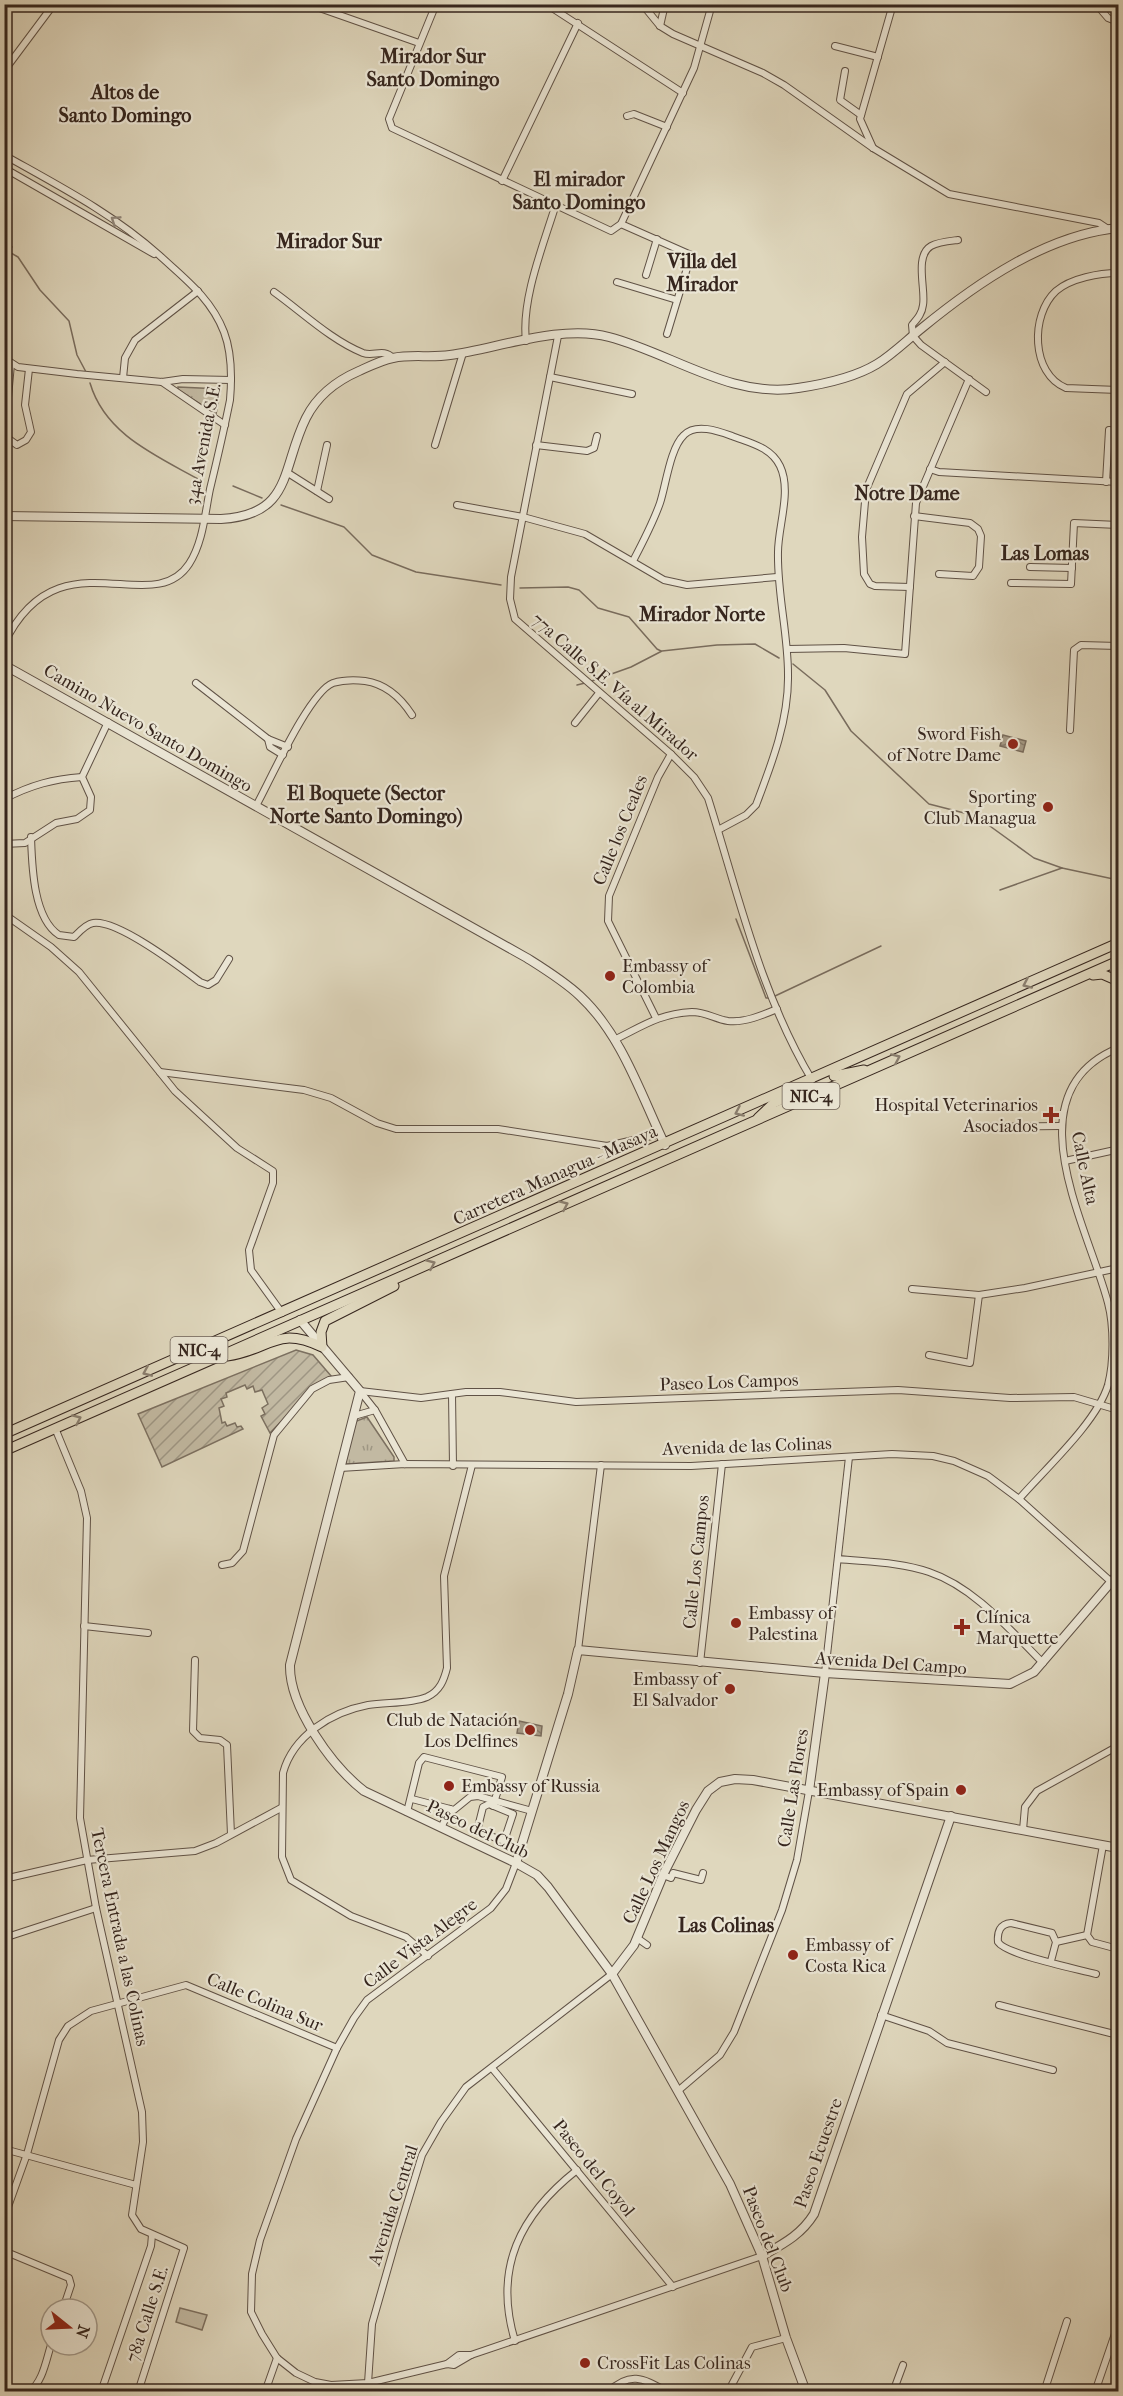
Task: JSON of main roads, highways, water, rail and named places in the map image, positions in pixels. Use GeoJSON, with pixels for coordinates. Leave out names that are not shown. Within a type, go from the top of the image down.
{"type":"FeatureCollection","features":[{"type":"Feature","properties":{"kind":"highway","name":"Carretera Managua - Masaya"},"geometry":{"type":"LineString","coordinates":[[4,1434],[1119,943]]}},
{"type":"Feature","properties":{"kind":"highway"},"geometry":{"type":"LineString","coordinates":[[1115,962],[1113,955],[1119,949]]}},
{"type":"Feature","properties":{"kind":"highway"},"geometry":{"type":"LineString","coordinates":[[1045,976],[1063,973],[1101,958],[1115,962]]}},
{"type":"Feature","properties":{"kind":"highway","name":"Carretera Managua - Masaya"},"geometry":{"type":"LineString","coordinates":[[4,1451],[1115,962]]}},
{"type":"Feature","properties":{"kind":"highway"},"geometry":{"type":"LineString","coordinates":[[1085,976],[1102,974],[1119,980]]}},
{"type":"Feature","properties":{"kind":"highway"},"geometry":{"type":"LineString","coordinates":[[756,1120],[774,1103],[804,1088],[812,1080],[819,1082],[843,1072],[872,1069]]}},
{"type":"Feature","properties":{"kind":"highway"},"geometry":{"type":"LineString","coordinates":[[217,1342],[233,1340],[288,1316],[300,1320],[305,1310],[378,1275],[392,1264]]}},
{"type":"Feature","properties":{"kind":"highway"},"geometry":{"type":"LineString","coordinates":[[213,1358],[235,1355],[287,1336],[298,1337],[322,1347],[321,1332],[325,1321],[393,1287],[410,1273]]}},
{"type":"Feature","properties":{"kind":"water","name":"Sword Fish of Notre Dame"},"geometry":{"type":"Polygon","coordinates":[[[1003,735],[1026,741],[1023,752],[1000,746],[1003,735]]]}},
{"type":"Feature","properties":{"kind":"water","name":"Club de Natación Los Delfines"},"geometry":{"type":"Polygon","coordinates":[[[519,1721],[542,1726],[541,1736],[517,1733],[519,1721]]]}},
{"type":"Feature","properties":{"kind":"waterway"},"geometry":{"type":"LineString","coordinates":[[4,238],[12,247]]}},
{"type":"Feature","properties":{"kind":"waterway"},"geometry":{"type":"LineString","coordinates":[[4,249],[18,257],[40,290],[69,321],[77,355],[86,372]]}},
{"type":"Feature","properties":{"kind":"waterway"},"geometry":{"type":"LineString","coordinates":[[90,383],[97,401],[119,429],[149,452],[198,479]]}},
{"type":"Feature","properties":{"kind":"waterway"},"geometry":{"type":"LineString","coordinates":[[233,486],[262,498]]}},
{"type":"Feature","properties":{"kind":"waterway"},"geometry":{"type":"LineString","coordinates":[[281,505],[344,527],[372,555],[416,572],[501,585]]}},
{"type":"Feature","properties":{"kind":"waterway"},"geometry":{"type":"LineString","coordinates":[[520,588],[568,587],[579,590],[598,608],[629,617],[661,651]]}},
{"type":"Feature","properties":{"kind":"waterway"},"geometry":{"type":"LineString","coordinates":[[589,682],[631,667],[662,651],[717,645],[755,644],[779,658]]}},
{"type":"Feature","properties":{"kind":"waterway"},"geometry":{"type":"LineString","coordinates":[[793,664],[825,690],[851,731],[929,804],[976,816],[1034,858],[1062,868]]}},
{"type":"Feature","properties":{"kind":"waterway"},"geometry":{"type":"LineString","coordinates":[[577,685],[585,683]]}},
{"type":"Feature","properties":{"kind":"waterway"},"geometry":{"type":"LineString","coordinates":[[1000,890],[1062,868],[1118,880]]}},
{"type":"Feature","properties":{"kind":"waterway"},"geometry":{"type":"LineString","coordinates":[[736,919],[766,998],[771,998]]}},
{"type":"Feature","properties":{"kind":"waterway"},"geometry":{"type":"LineString","coordinates":[[775,996],[881,946]]}},
{"type":"Feature","properties":{"kind":"place","name":"Sword Fish of Notre Dame"},"geometry":{"type":"Point","coordinates":[1013,744]}},
{"type":"Feature","properties":{"kind":"place","name":"Sporting Club Managua"},"geometry":{"type":"Point","coordinates":[1048,807]}},
{"type":"Feature","properties":{"kind":"place","name":"Embassy of Colombia"},"geometry":{"type":"Point","coordinates":[610,976]}},
{"type":"Feature","properties":{"kind":"place","name":"Hospital Veterinarios Asociados"},"geometry":{"type":"Point","coordinates":[1051,1115]}},
{"type":"Feature","properties":{"kind":"place","name":"Embassy of Palestina"},"geometry":{"type":"Point","coordinates":[736,1623]}},
{"type":"Feature","properties":{"kind":"place","name":"Clínica Marquette"},"geometry":{"type":"Point","coordinates":[962,1627]}},
{"type":"Feature","properties":{"kind":"place","name":"Embassy of El Salvador"},"geometry":{"type":"Point","coordinates":[730,1689]}},
{"type":"Feature","properties":{"kind":"place","name":"Club de Natación Los Delfines"},"geometry":{"type":"Point","coordinates":[530,1730]}},
{"type":"Feature","properties":{"kind":"place","name":"Embassy of Russia"},"geometry":{"type":"Point","coordinates":[449,1786]}},
{"type":"Feature","properties":{"kind":"place","name":"Embassy of Spain"},"geometry":{"type":"Point","coordinates":[961,1790]}},
{"type":"Feature","properties":{"kind":"place","name":"Embassy of Costa Rica"},"geometry":{"type":"Point","coordinates":[793,1955]}},
{"type":"Feature","properties":{"kind":"place","name":"CrossFit Las Colinas"},"geometry":{"type":"Point","coordinates":[585,2363]}},
{"type":"Feature","properties":{"kind":"district","name":"Mirador Sur Santo Domingo"},"geometry":{"type":"Point","coordinates":[433,68]}},
{"type":"Feature","properties":{"kind":"district","name":"Altos de Santo Domingo"},"geometry":{"type":"Point","coordinates":[125,104]}},
{"type":"Feature","properties":{"kind":"district","name":"El mirador Santo Domingo"},"geometry":{"type":"Point","coordinates":[579,190]}},
{"type":"Feature","properties":{"kind":"district","name":"Mirador Sur"},"geometry":{"type":"Point","coordinates":[329,241]}},
{"type":"Feature","properties":{"kind":"district","name":"Villa del Mirador"},"geometry":{"type":"Point","coordinates":[702,272]}},
{"type":"Feature","properties":{"kind":"district","name":"Notre Dame"},"geometry":{"type":"Point","coordinates":[907,493]}},
{"type":"Feature","properties":{"kind":"district","name":"Las Lomas"},"geometry":{"type":"Point","coordinates":[1045,553]}},
{"type":"Feature","properties":{"kind":"district","name":"Mirador Norte"},"geometry":{"type":"Point","coordinates":[702,614]}},
{"type":"Feature","properties":{"kind":"district","name":"El Boquete (Sector Norte Santo Domingo)"},"geometry":{"type":"Point","coordinates":[366,804]}},
{"type":"Feature","properties":{"kind":"district","name":"Las Colinas"},"geometry":{"type":"Point","coordinates":[726,1925]}}]}
